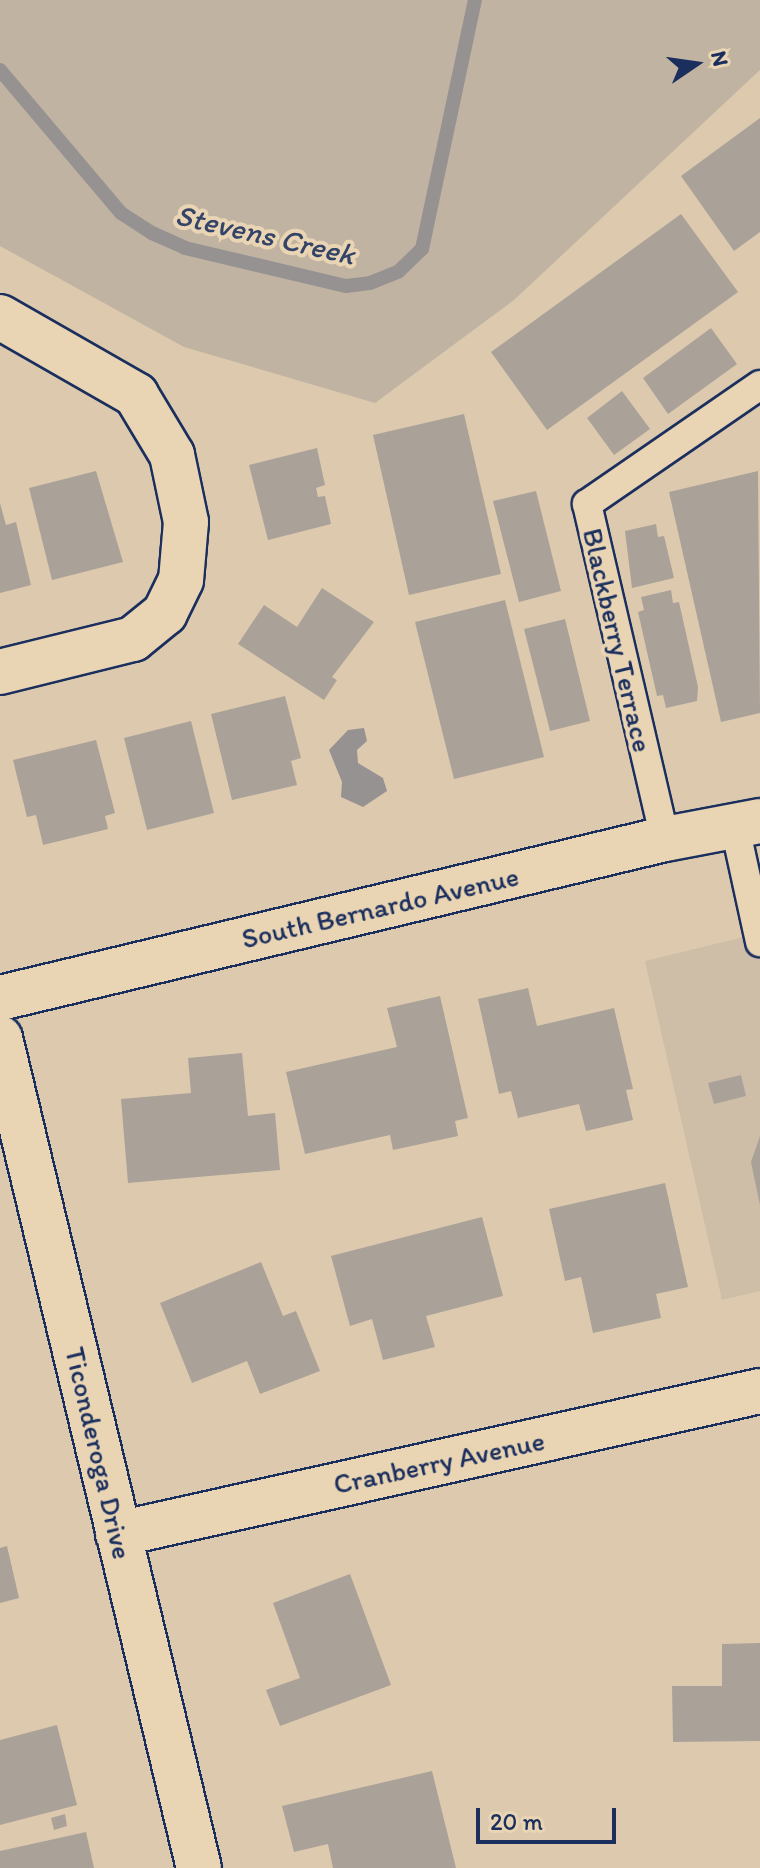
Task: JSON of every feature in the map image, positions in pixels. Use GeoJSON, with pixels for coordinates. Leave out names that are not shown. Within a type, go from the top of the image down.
{"type":"FeatureCollection","features":[{"type":"Feature","properties":{"kind":"street"},"geometry":{"type":"LineString","coordinates":[[0,317],[136,395],[172,455],[186,522],[181,580],[165,613],[133,639],[0,672]]}},
{"type":"Feature","properties":{"kind":"street","name":"South Bernardo Avenue"},"geometry":{"type":"LineString","coordinates":[[0,998],[665,839],[748,824]]}},
{"type":"Feature","properties":{"kind":"street","name":"Ticonderoga Drive"},"geometry":{"type":"LineString","coordinates":[[0,1038],[199,1868]]}},
{"type":"Feature","properties":{"kind":"street","name":"Cranberry Avenue"},"geometry":{"type":"LineString","coordinates":[[118,1534],[760,1391]]}},
{"type":"Feature","properties":{"kind":"lane","name":"Blackberry Terrace"},"geometry":{"type":"LineString","coordinates":[[665,839],[587,504],[760,385]]}},
{"type":"Feature","properties":{"kind":"lane"},"geometry":{"type":"LineString","coordinates":[[748,824],[760,942]]}},
{"type":"Feature","properties":{"kind":"shaded area"},"geometry":{"type":"Polygon","coordinates":[[[0,0],[760,0],[760,70],[514,300],[375,403],[184,347],[0,246],[0,0]]]}},
{"type":"Feature","properties":{"kind":"shaded area"},"geometry":{"type":"Polygon","coordinates":[[[364,728],[367,741],[357,750],[358,763],[383,778],[387,791],[363,807],[341,797],[342,782],[329,750],[348,730],[364,728]]]}},
{"type":"Feature","properties":{"kind":"shaded area"},"geometry":{"type":"Polygon","coordinates":[[[760,933],[760,1291],[722,1300],[645,961],[760,933]]]}},
{"type":"Feature","properties":{"kind":"building"},"geometry":{"type":"Polygon","coordinates":[[[760,118],[760,232],[734,251],[681,176],[760,118]]]}},
{"type":"Feature","properties":{"kind":"building"},"geometry":{"type":"Polygon","coordinates":[[[681,214],[738,292],[547,430],[491,352],[681,214]]]}},
{"type":"Feature","properties":{"kind":"building"},"geometry":{"type":"Polygon","coordinates":[[[711,328],[737,364],[668,414],[643,378],[711,328]]]}},
{"type":"Feature","properties":{"kind":"building"},"geometry":{"type":"Polygon","coordinates":[[[622,391],[650,429],[614,455],[587,418],[622,391]]]}},
{"type":"Feature","properties":{"kind":"building"},"geometry":{"type":"Polygon","coordinates":[[[464,414],[501,574],[409,595],[373,435],[464,414]]]}},
{"type":"Feature","properties":{"kind":"building"},"geometry":{"type":"Polygon","coordinates":[[[317,448],[325,485],[316,488],[318,497],[325,496],[331,524],[268,540],[249,465],[317,448]]]}},
{"type":"Feature","properties":{"kind":"building"},"geometry":{"type":"Polygon","coordinates":[[[96,471],[123,562],[52,580],[29,488],[96,471]]]}},
{"type":"Feature","properties":{"kind":"building"},"geometry":{"type":"Polygon","coordinates":[[[758,471],[760,713],[721,722],[669,492],[758,471]]]}},
{"type":"Feature","properties":{"kind":"building"},"geometry":{"type":"Polygon","coordinates":[[[536,491],[561,591],[519,602],[493,501],[536,491]]]}},
{"type":"Feature","properties":{"kind":"building"},"geometry":{"type":"Polygon","coordinates":[[[0,503],[6,525],[16,522],[31,585],[0,593],[0,503]]]}},
{"type":"Feature","properties":{"kind":"building"},"geometry":{"type":"Polygon","coordinates":[[[656,524],[658,537],[664,536],[674,578],[632,588],[625,531],[656,524]]]}},
{"type":"Feature","properties":{"kind":"building"},"geometry":{"type":"Polygon","coordinates":[[[322,588],[374,622],[332,677],[337,680],[324,700],[238,644],[264,605],[297,627],[322,588]]]}},
{"type":"Feature","properties":{"kind":"building"},"geometry":{"type":"Polygon","coordinates":[[[671,590],[673,603],[679,602],[698,687],[697,701],[666,708],[663,695],[657,696],[638,612],[644,610],[641,597],[671,590]]]}},
{"type":"Feature","properties":{"kind":"building"},"geometry":{"type":"Polygon","coordinates":[[[505,600],[544,757],[454,779],[415,622],[505,600]]]}},
{"type":"Feature","properties":{"kind":"building"},"geometry":{"type":"Polygon","coordinates":[[[565,619],[590,721],[550,731],[524,629],[565,619]]]}},
{"type":"Feature","properties":{"kind":"building"},"geometry":{"type":"Polygon","coordinates":[[[285,696],[301,758],[291,761],[297,785],[232,800],[211,714],[285,696]]]}},
{"type":"Feature","properties":{"kind":"building"},"geometry":{"type":"Polygon","coordinates":[[[191,721],[214,813],[147,830],[124,738],[191,721]]]}},
{"type":"Feature","properties":{"kind":"building"},"geometry":{"type":"Polygon","coordinates":[[[96,740],[115,813],[105,816],[108,829],[43,845],[36,815],[27,817],[13,760],[96,740]]]}},
{"type":"Feature","properties":{"kind":"building"},"geometry":{"type":"Polygon","coordinates":[[[528,988],[537,1026],[614,1008],[633,1089],[626,1090],[633,1120],[586,1131],[579,1104],[518,1118],[511,1091],[499,1094],[478,999],[528,988]]]}},
{"type":"Feature","properties":{"kind":"building"},"geometry":{"type":"Polygon","coordinates":[[[440,996],[468,1118],[455,1121],[458,1136],[393,1150],[390,1135],[305,1154],[286,1072],[397,1047],[387,1008],[440,996]]]}},
{"type":"Feature","properties":{"kind":"building"},"geometry":{"type":"Polygon","coordinates":[[[242,1053],[248,1116],[275,1113],[280,1170],[128,1183],[121,1099],[191,1093],[188,1058],[242,1053]]]}},
{"type":"Feature","properties":{"kind":"building"},"geometry":{"type":"Polygon","coordinates":[[[741,1075],[746,1096],[714,1104],[708,1083],[741,1075]]]}},
{"type":"Feature","properties":{"kind":"building"},"geometry":{"type":"Polygon","coordinates":[[[760,1136],[760,1205],[751,1162],[760,1136]]]}},
{"type":"Feature","properties":{"kind":"building"},"geometry":{"type":"Polygon","coordinates":[[[665,1183],[688,1287],[656,1294],[661,1318],[593,1333],[581,1277],[565,1281],[549,1209],[665,1183]]]}},
{"type":"Feature","properties":{"kind":"building"},"geometry":{"type":"Polygon","coordinates":[[[482,1217],[503,1296],[426,1316],[435,1347],[383,1360],[372,1319],[350,1326],[331,1256],[482,1217]]]}},
{"type":"Feature","properties":{"kind":"building"},"geometry":{"type":"Polygon","coordinates":[[[261,1262],[283,1316],[296,1311],[320,1371],[260,1394],[247,1361],[192,1383],[160,1303],[261,1262]]]}},
{"type":"Feature","properties":{"kind":"building"},"geometry":{"type":"Polygon","coordinates":[[[7,1546],[19,1598],[0,1603],[0,1548],[7,1546]]]}},
{"type":"Feature","properties":{"kind":"building"},"geometry":{"type":"Polygon","coordinates":[[[350,1574],[391,1685],[280,1726],[266,1690],[300,1678],[273,1603],[350,1574]]]}},
{"type":"Feature","properties":{"kind":"building"},"geometry":{"type":"Polygon","coordinates":[[[760,1643],[760,1741],[673,1742],[672,1686],[722,1686],[722,1644],[760,1643]]]}},
{"type":"Feature","properties":{"kind":"building"},"geometry":{"type":"Polygon","coordinates":[[[57,1725],[77,1805],[0,1825],[0,1740],[57,1725]]]}},
{"type":"Feature","properties":{"kind":"building"},"geometry":{"type":"Polygon","coordinates":[[[432,1771],[456,1868],[333,1868],[328,1844],[294,1852],[282,1806],[432,1771]]]}},
{"type":"Feature","properties":{"kind":"building"},"geometry":{"type":"Polygon","coordinates":[[[65,1814],[67,1826],[54,1830],[51,1818],[65,1814]]]}},
{"type":"Feature","properties":{"kind":"building"},"geometry":{"type":"Polygon","coordinates":[[[86,1832],[94,1868],[0,1868],[0,1851],[86,1832]]]}},
{"type":"Feature","properties":{"kind":"waterway","name":"Stevens Creek"},"geometry":{"type":"LineString","coordinates":[[0,70],[121,213],[152,233],[185,248],[346,286],[370,283],[399,271],[422,249],[475,0]]}}]}
